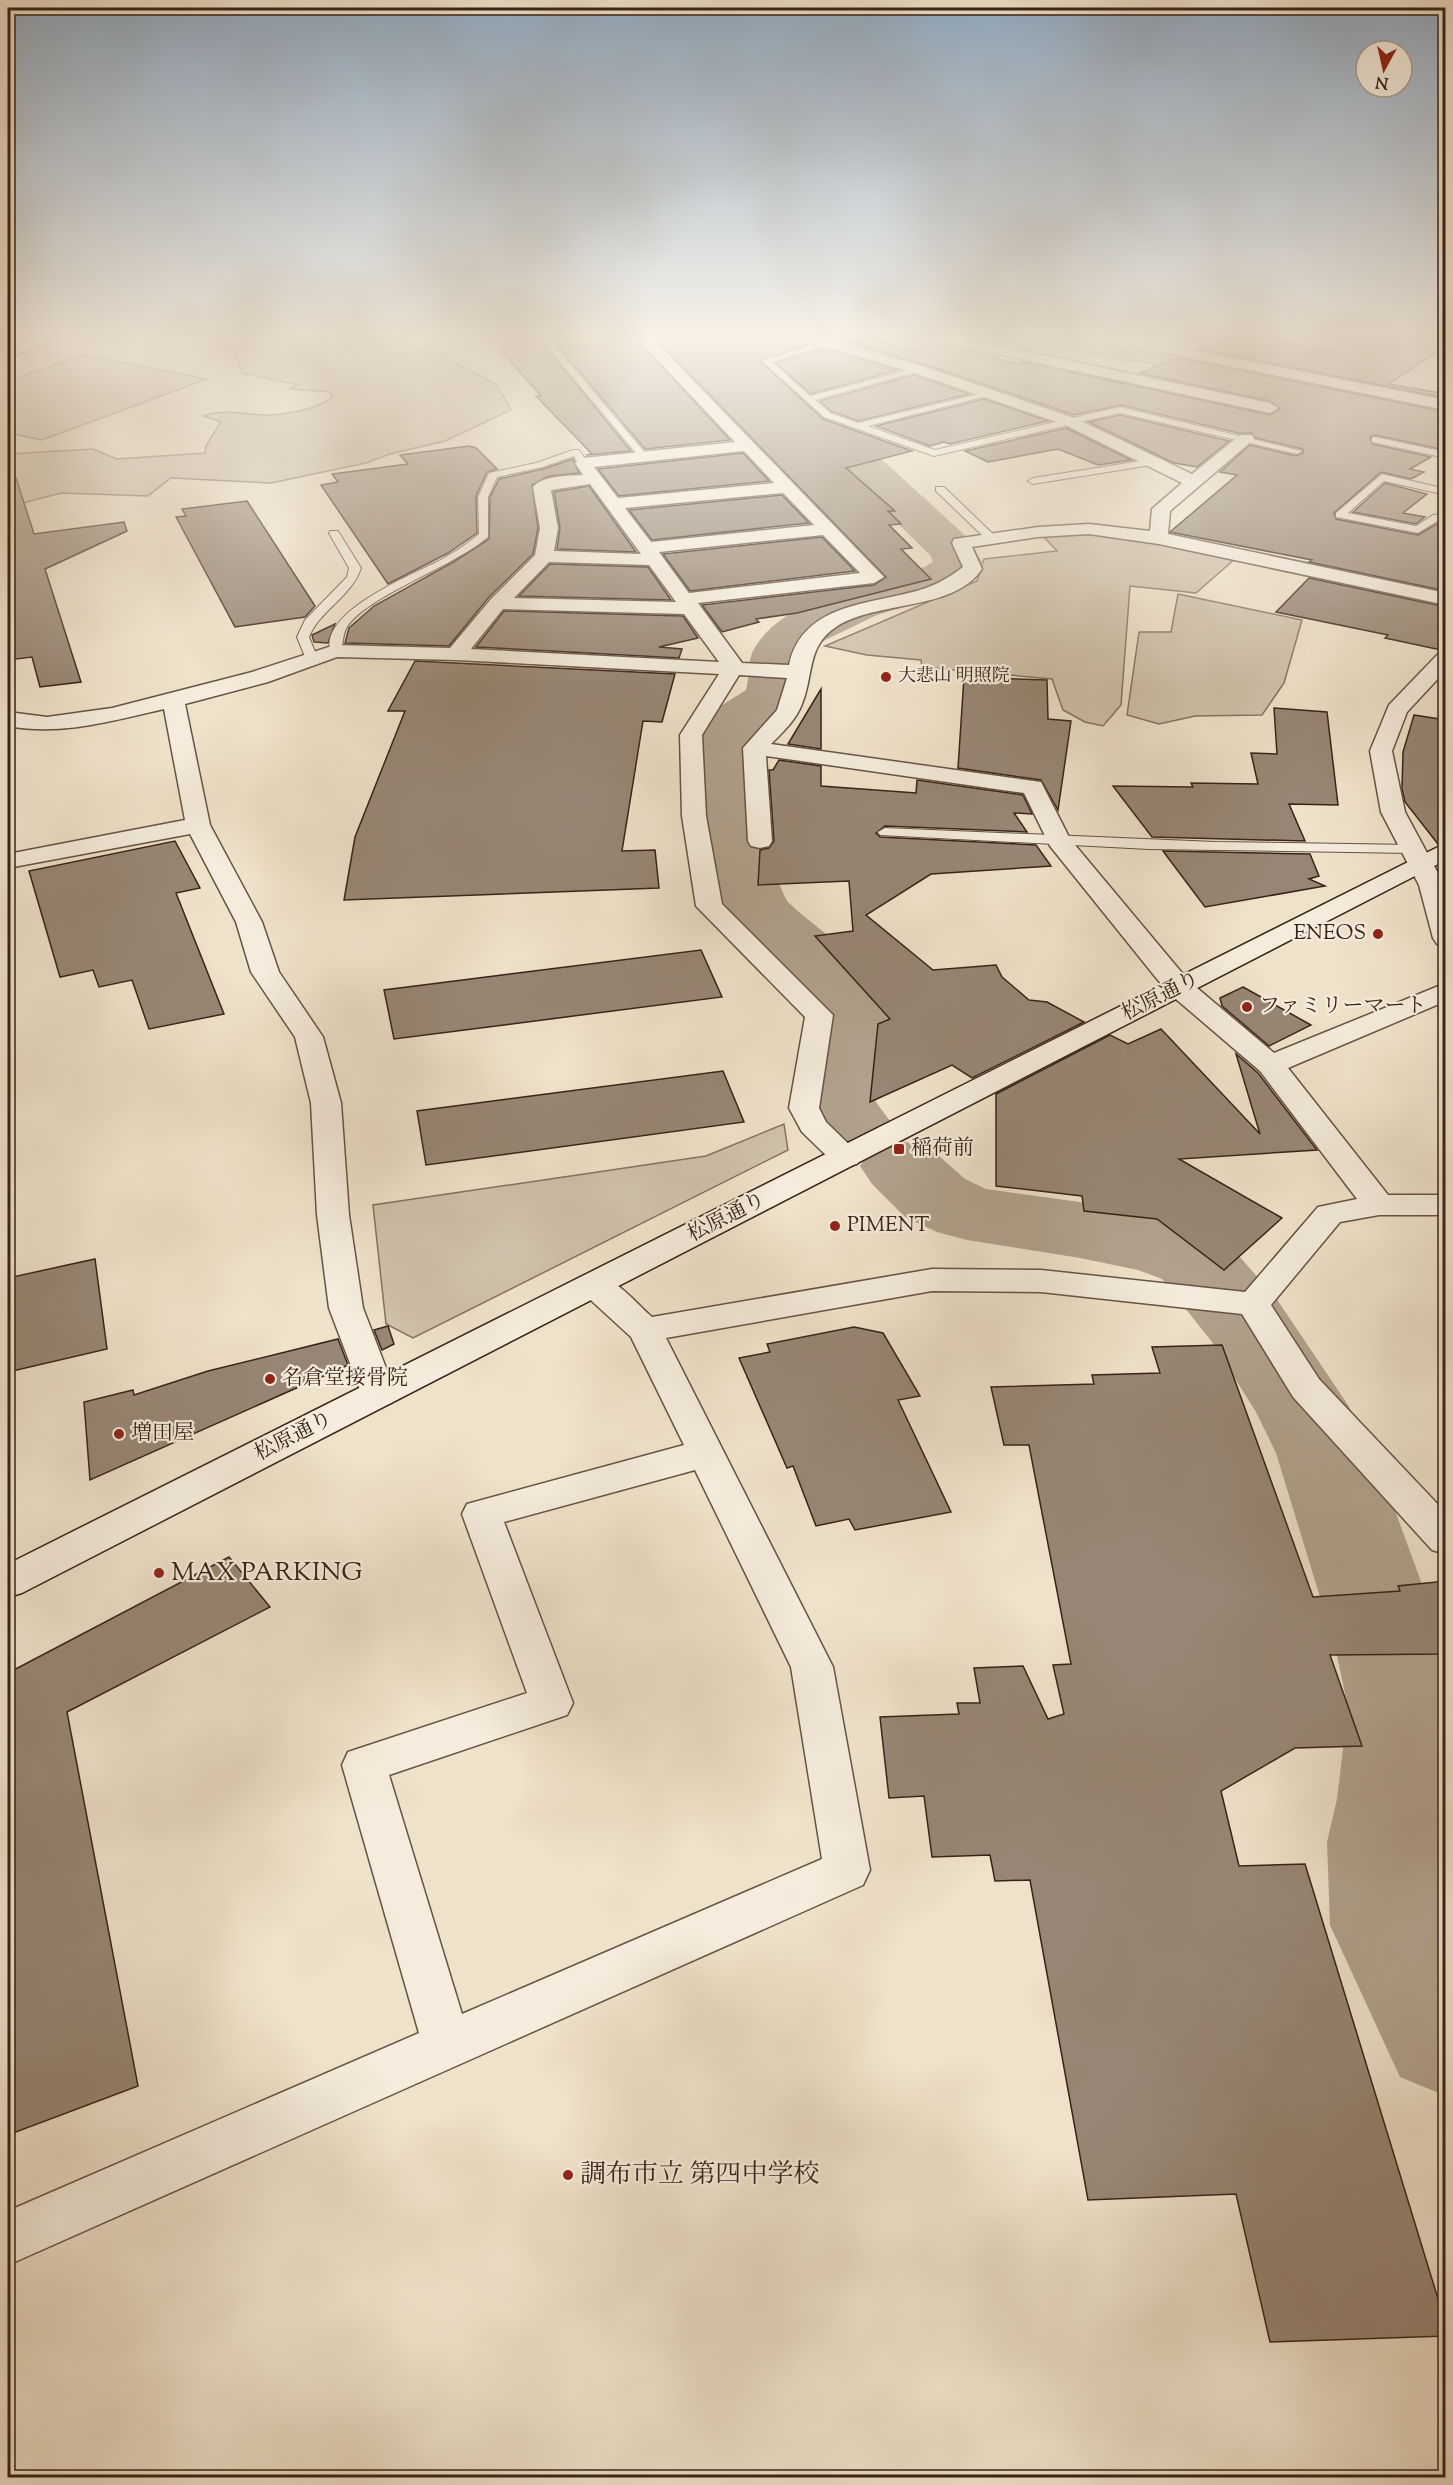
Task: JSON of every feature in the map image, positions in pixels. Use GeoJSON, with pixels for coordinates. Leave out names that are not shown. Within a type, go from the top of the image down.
{"type":"FeatureCollection","features":[{"type":"Feature","properties":{"kind":"street"},"geometry":{"type":"LineString","coordinates":[[456,654],[498,603],[544,556],[549,528],[542,487],[588,471],[644,457],[673,454]]}},
{"type":"Feature","properties":{"kind":"street"},"geometry":{"type":"LineString","coordinates":[[498,603],[689,604],[874,576],[756,454]]}},
{"type":"Feature","properties":{"kind":"street"},"geometry":{"type":"LineString","coordinates":[[1137,454],[1194,482]]}},
{"type":"Feature","properties":{"kind":"street"},"geometry":{"type":"LineString","coordinates":[[1159,538],[1161,509],[1227,454]]}},
{"type":"Feature","properties":{"kind":"street"},"geometry":{"type":"LineString","coordinates":[[588,471],[689,604],[745,669]]}},
{"type":"Feature","properties":{"kind":"street"},"geometry":{"type":"LineString","coordinates":[[612,504],[788,487]]}},
{"type":"Feature","properties":{"kind":"street"},"geometry":{"type":"LineString","coordinates":[[544,556],[651,554],[828,529]]}},
{"type":"Feature","properties":{"kind":"street"},"geometry":{"type":"LineString","coordinates":[[760,841],[754,748],[789,708],[795,692],[791,672],[814,635],[831,623],[863,609],[914,599],[949,586],[973,568],[961,543],[1038,532],[1089,529],[1159,538],[1446,599]]}},
{"type":"Feature","properties":{"kind":"street"},"geometry":{"type":"LineString","coordinates":[[8,720],[41,724],[114,714],[260,677],[324,655],[456,654],[791,672]]}},
{"type":"Feature","properties":{"kind":"street"},"geometry":{"type":"LineString","coordinates":[[1446,657],[1397,710],[1381,751],[1393,812],[1432,885],[1446,938]]}},
{"type":"Feature","properties":{"kind":"street"},"geometry":{"type":"LineString","coordinates":[[745,669],[692,735],[694,816],[709,906],[819,1015],[804,1108],[813,1126],[846,1157]]}},
{"type":"Feature","properties":{"kind":"street"},"geometry":{"type":"LineString","coordinates":[[173,700],[198,825],[249,922],[265,972],[309,1037],[326,1103],[333,1215],[346,1308],[378,1394]]}},
{"type":"Feature","properties":{"kind":"street"},"geometry":{"type":"LineString","coordinates":[[754,748],[1034,787],[1059,841],[1180,988],[1270,1065],[1379,1205]]}},
{"type":"Feature","properties":{"kind":"street"},"geometry":{"type":"LineString","coordinates":[[8,861],[198,825]]}},
{"type":"Feature","properties":{"kind":"street","name":"松原通り"},"geometry":{"type":"LineString","coordinates":[[8,1582],[1180,988],[1417,856],[1446,850]]}},
{"type":"Feature","properties":{"kind":"street"},"geometry":{"type":"LineString","coordinates":[[1270,1065],[1446,991]]}},
{"type":"Feature","properties":{"kind":"street"},"geometry":{"type":"LineString","coordinates":[[1253,1304],[1329,1214],[1379,1205],[1446,1205]]}},
{"type":"Feature","properties":{"kind":"street"},"geometry":{"type":"LineString","coordinates":[[645,1330],[932,1280],[1041,1281],[1253,1304]]}},
{"type":"Feature","properties":{"kind":"street"},"geometry":{"type":"LineString","coordinates":[[8,2238],[847,1870],[812,1667],[645,1330],[595,1285]]}},
{"type":"Feature","properties":{"kind":"street"},"geometry":{"type":"LineString","coordinates":[[1253,1304],[1306,1388],[1446,1539]]}},
{"type":"Feature","properties":{"kind":"street"},"geometry":{"type":"LineString","coordinates":[[447,2045],[364,1765],[552,1703],[481,1514],[706,1453]]}},
{"type":"Feature","properties":{"kind":"lane"},"geometry":{"type":"LineString","coordinates":[[334,533],[355,568],[352,578],[309,623],[303,637],[324,655],[340,627],[362,607],[464,553],[484,535],[483,497],[493,476],[539,465],[570,454]]}},
{"type":"Feature","properties":{"kind":"lane"},"geometry":{"type":"LineString","coordinates":[[577,454],[588,471]]}},
{"type":"Feature","properties":{"kind":"lane"},"geometry":{"type":"LineString","coordinates":[[1032,481],[1153,462]]}},
{"type":"Feature","properties":{"kind":"lane"},"geometry":{"type":"LineString","coordinates":[[1446,492],[1382,477],[1340,515],[1418,530],[1437,517],[1446,517]]}},
{"type":"Feature","properties":{"kind":"lane"},"geometry":{"type":"LineString","coordinates":[[940,489],[992,539]]}},
{"type":"Feature","properties":{"kind":"lane"},"geometry":{"type":"LineString","coordinates":[[885,832],[1059,841],[1326,849],[1417,856]]}},
{"type":"Feature","properties":{"kind":"shaded area"},"geometry":{"type":"Polygon","coordinates":[[[8,454],[105,454],[117,459],[191,454],[390,454],[366,463],[271,483],[171,478],[148,496],[61,493],[8,507],[8,454]]]}},
{"type":"Feature","properties":{"kind":"shaded area"},"geometry":{"type":"Polygon","coordinates":[[[1089,532],[1236,558],[1196,593],[1130,586],[1121,705],[1103,726],[1085,722],[1063,710],[1052,679],[922,667],[921,660],[867,655],[825,646],[977,581],[984,559],[1057,551],[1043,536],[1089,532]]]}},
{"type":"Feature","properties":{"kind":"shaded area"},"geometry":{"type":"Polygon","coordinates":[[[1178,594],[1302,620],[1284,683],[1262,715],[1195,716],[1159,724],[1127,715],[1139,632],[1171,632],[1178,594]]]}},
{"type":"Feature","properties":{"kind":"shaded area"},"geometry":{"type":"Polygon","coordinates":[[[784,1124],[788,1150],[413,1338],[386,1324],[373,1205],[706,1156],[784,1124]]]}},
{"type":"Feature","properties":{"kind":"building"},"geometry":{"type":"Polygon","coordinates":[[[482,454],[497,469],[487,472],[476,496],[477,533],[448,553],[388,584],[321,485],[338,482],[332,474],[408,464],[400,455],[482,454]]]}},
{"type":"Feature","properties":{"kind":"building"},"geometry":{"type":"Polygon","coordinates":[[[744,454],[769,481],[619,496],[598,469],[744,454]]]}},
{"type":"Feature","properties":{"kind":"building"},"geometry":{"type":"Polygon","coordinates":[[[767,454],[900,454],[846,468],[895,511],[888,511],[901,524],[889,525],[912,548],[901,549],[931,579],[797,613],[756,619],[759,622],[722,632],[702,605],[874,585],[886,577],[767,454]]]}},
{"type":"Feature","properties":{"kind":"building"},"geometry":{"type":"Polygon","coordinates":[[[971,454],[1031,454],[988,462],[971,454]]]}},
{"type":"Feature","properties":{"kind":"building"},"geometry":{"type":"Polygon","coordinates":[[[1070,454],[1119,454],[1131,460],[1098,465],[1070,454]]]}},
{"type":"Feature","properties":{"kind":"building"},"geometry":{"type":"Polygon","coordinates":[[[1155,454],[1213,454],[1197,467],[1174,463],[1155,454]]]}},
{"type":"Feature","properties":{"kind":"building"},"geometry":{"type":"Polygon","coordinates":[[[1240,454],[1296,456],[1301,454],[1417,454],[1431,457],[1410,469],[1424,472],[1411,479],[1381,472],[1334,513],[1336,519],[1418,535],[1440,522],[1446,522],[1446,591],[1309,562],[1312,560],[1170,532],[1237,475],[1220,472],[1240,454]]]}},
{"type":"Feature","properties":{"kind":"building"},"geometry":{"type":"Polygon","coordinates":[[[573,459],[579,473],[549,476],[532,485],[538,528],[533,554],[489,597],[449,646],[345,643],[349,628],[374,606],[455,561],[489,539],[490,497],[499,479],[543,469],[573,459]]]}},
{"type":"Feature","properties":{"kind":"building"},"geometry":{"type":"Polygon","coordinates":[[[16,478],[34,534],[124,522],[127,531],[45,569],[81,682],[40,687],[32,657],[8,660],[8,479],[16,478]]]}},
{"type":"Feature","properties":{"kind":"building"},"geometry":{"type":"Polygon","coordinates":[[[1385,483],[1427,494],[1403,513],[1425,517],[1416,524],[1353,512],[1385,483]]]}},
{"type":"Feature","properties":{"kind":"building"},"geometry":{"type":"Polygon","coordinates":[[[589,486],[636,552],[557,549],[560,528],[554,492],[589,486]]]}},
{"type":"Feature","properties":{"kind":"building"},"geometry":{"type":"Polygon","coordinates":[[[782,495],[809,523],[652,540],[629,510],[782,495]]]}},
{"type":"Feature","properties":{"kind":"building"},"geometry":{"type":"Polygon","coordinates":[[[247,501],[315,606],[305,617],[235,627],[176,517],[186,516],[182,509],[247,501]]]}},
{"type":"Feature","properties":{"kind":"building"},"geometry":{"type":"Polygon","coordinates":[[[822,537],[855,571],[690,591],[663,554],[822,537]]]}},
{"type":"Feature","properties":{"kind":"building"},"geometry":{"type":"Polygon","coordinates":[[[550,564],[648,567],[671,600],[519,596],[550,564]]]}},
{"type":"Feature","properties":{"kind":"building"},"geometry":{"type":"Polygon","coordinates":[[[1309,578],[1446,607],[1446,649],[1441,650],[1385,638],[1388,635],[1276,612],[1309,578]]]}},
{"type":"Feature","properties":{"kind":"building"},"geometry":{"type":"Polygon","coordinates":[[[504,611],[683,616],[698,638],[659,647],[682,649],[679,658],[476,647],[504,611]]]}},
{"type":"Feature","properties":{"kind":"building"},"geometry":{"type":"Polygon","coordinates":[[[335,624],[328,643],[314,642],[312,635],[335,624]]]}},
{"type":"Feature","properties":{"kind":"building"},"geometry":{"type":"Polygon","coordinates":[[[415,661],[675,674],[662,722],[643,721],[622,851],[655,850],[659,888],[344,900],[355,837],[405,711],[388,711],[415,661]]]}},
{"type":"Feature","properties":{"kind":"building"},"geometry":{"type":"Polygon","coordinates":[[[964,677],[1047,680],[1048,719],[1071,721],[1058,810],[1041,780],[958,768],[964,677]]]}},
{"type":"Feature","properties":{"kind":"building"},"geometry":{"type":"Polygon","coordinates":[[[821,689],[821,749],[788,744],[821,689]]]}},
{"type":"Feature","properties":{"kind":"building"},"geometry":{"type":"Polygon","coordinates":[[[1274,708],[1327,712],[1338,805],[1289,804],[1305,841],[1152,837],[1113,786],[1193,787],[1191,783],[1258,784],[1251,753],[1277,754],[1274,708]]]}},
{"type":"Feature","properties":{"kind":"building"},"geometry":{"type":"Polygon","coordinates":[[[1414,715],[1446,720],[1446,841],[1438,844],[1405,802],[1402,789],[1403,752],[1414,715]]]}},
{"type":"Feature","properties":{"kind":"building"},"geometry":{"type":"Polygon","coordinates":[[[779,760],[821,766],[821,786],[916,793],[917,780],[1023,795],[1032,814],[1014,813],[1027,832],[885,826],[876,833],[880,837],[1036,845],[1051,866],[931,874],[866,915],[933,970],[996,965],[1002,977],[1029,1000],[1047,1002],[1084,1022],[972,1078],[952,1065],[870,1102],[878,1024],[890,1019],[815,936],[853,931],[849,881],[758,885],[760,850],[769,848],[774,841],[769,770],[773,770],[779,760]]]}},
{"type":"Feature","properties":{"kind":"building"},"geometry":{"type":"Polygon","coordinates":[[[175,841],[200,888],[176,893],[224,1014],[149,1029],[132,980],[99,987],[93,970],[60,977],[29,871],[175,841]]]}},
{"type":"Feature","properties":{"kind":"building"},"geometry":{"type":"Polygon","coordinates":[[[1163,851],[1310,854],[1319,876],[1309,879],[1325,886],[1205,907],[1163,851]]]}},
{"type":"Feature","properties":{"kind":"building"},"geometry":{"type":"Polygon","coordinates":[[[701,950],[722,997],[394,1039],[384,990],[701,950]]]}},
{"type":"Feature","properties":{"kind":"building"},"geometry":{"type":"Polygon","coordinates":[[[1243,987],[1311,1025],[1269,1046],[1222,1006],[1220,998],[1243,987]]]}},
{"type":"Feature","properties":{"kind":"building"},"geometry":{"type":"Polygon","coordinates":[[[1161,1029],[1260,1134],[1236,1054],[1258,1073],[1317,1150],[1179,1159],[1282,1218],[1224,1270],[1157,1219],[1084,1211],[1082,1196],[996,1186],[996,1094],[1110,1035],[1128,1044],[1161,1029]]]}},
{"type":"Feature","properties":{"kind":"building"},"geometry":{"type":"Polygon","coordinates":[[[723,1071],[744,1122],[426,1165],[417,1111],[723,1071]]]}},
{"type":"Feature","properties":{"kind":"building"},"geometry":{"type":"Polygon","coordinates":[[[95,1259],[107,1349],[8,1372],[8,1278],[95,1259]]]}},
{"type":"Feature","properties":{"kind":"building"},"geometry":{"type":"Polygon","coordinates":[[[388,1326],[394,1344],[382,1350],[374,1330],[388,1326]]]}},
{"type":"Feature","properties":{"kind":"building"},"geometry":{"type":"Polygon","coordinates":[[[854,1327],[883,1333],[920,1396],[898,1400],[951,1512],[855,1530],[849,1519],[816,1526],[793,1466],[787,1468],[739,1358],[770,1352],[767,1344],[854,1327]]]}},
{"type":"Feature","properties":{"kind":"building"},"geometry":{"type":"Polygon","coordinates":[[[338,1339],[348,1365],[90,1480],[84,1402],[133,1390],[134,1395],[208,1371],[338,1339]]]}},
{"type":"Feature","properties":{"kind":"building"},"geometry":{"type":"Polygon","coordinates":[[[1222,1345],[1313,1597],[1400,1591],[1398,1586],[1446,1581],[1446,1654],[1330,1655],[1362,1746],[1295,1748],[1221,1791],[1239,1866],[1305,1864],[1446,2325],[1446,2336],[1270,2342],[1236,2194],[1088,2200],[1030,1880],[995,1881],[990,1855],[932,1857],[924,1796],[889,1798],[880,1717],[959,1714],[957,1703],[980,1703],[974,1668],[1023,1666],[1048,1719],[1064,1714],[1053,1665],[1071,1664],[1029,1445],[1004,1445],[991,1387],[1094,1384],[1092,1375],[1160,1373],[1152,1347],[1222,1345]]]}},
{"type":"Feature","properties":{"kind":"building"},"geometry":{"type":"Polygon","coordinates":[[[229,1557],[270,1607],[67,1712],[138,2086],[8,2135],[8,1673],[229,1557]]]}},
{"type":"Feature","properties":{"kind":"waterway"},"geometry":{"type":"LineString","coordinates":[[850,1121],[837,1109],[835,1093],[857,1005],[852,994],[804,949],[757,912],[744,881],[720,775],[729,726],[768,700],[775,688],[779,654],[785,644],[798,632],[836,612],[942,578],[959,566],[953,550],[851,454]]}},
{"type":"Feature","properties":{"kind":"waterway"},"geometry":{"type":"LineString","coordinates":[[901,1166],[935,1198],[967,1213],[1080,1230],[1159,1247],[1193,1259],[1244,1320],[1300,1405],[1325,1453],[1390,1646],[1404,1708],[1396,1799],[1387,1842],[1392,1925],[1446,2033]]}},
{"type":"Feature","properties":{"kind":"place","name":"大悲山 明照院"},"geometry":{"type":"Point","coordinates":[886,677]}},
{"type":"Feature","properties":{"kind":"place","name":"ENEOS"},"geometry":{"type":"Point","coordinates":[1378,934]}},
{"type":"Feature","properties":{"kind":"place","name":"ファミリーマート"},"geometry":{"type":"Point","coordinates":[1247,1007]}},
{"type":"Feature","properties":{"kind":"place","name":"稲荷前"},"geometry":{"type":"Point","coordinates":[899,1149]}},
{"type":"Feature","properties":{"kind":"place","name":"PIMENT"},"geometry":{"type":"Point","coordinates":[835,1226]}},
{"type":"Feature","properties":{"kind":"place","name":"名倉堂接骨院"},"geometry":{"type":"Point","coordinates":[270,1379]}},
{"type":"Feature","properties":{"kind":"place","name":"増田屋"},"geometry":{"type":"Point","coordinates":[119,1434]}},
{"type":"Feature","properties":{"kind":"place","name":"MAX PARKING"},"geometry":{"type":"Point","coordinates":[159,1573]}},
{"type":"Feature","properties":{"kind":"place","name":"調布市立 第四中学校"},"geometry":{"type":"Point","coordinates":[568,2175]}}]}
